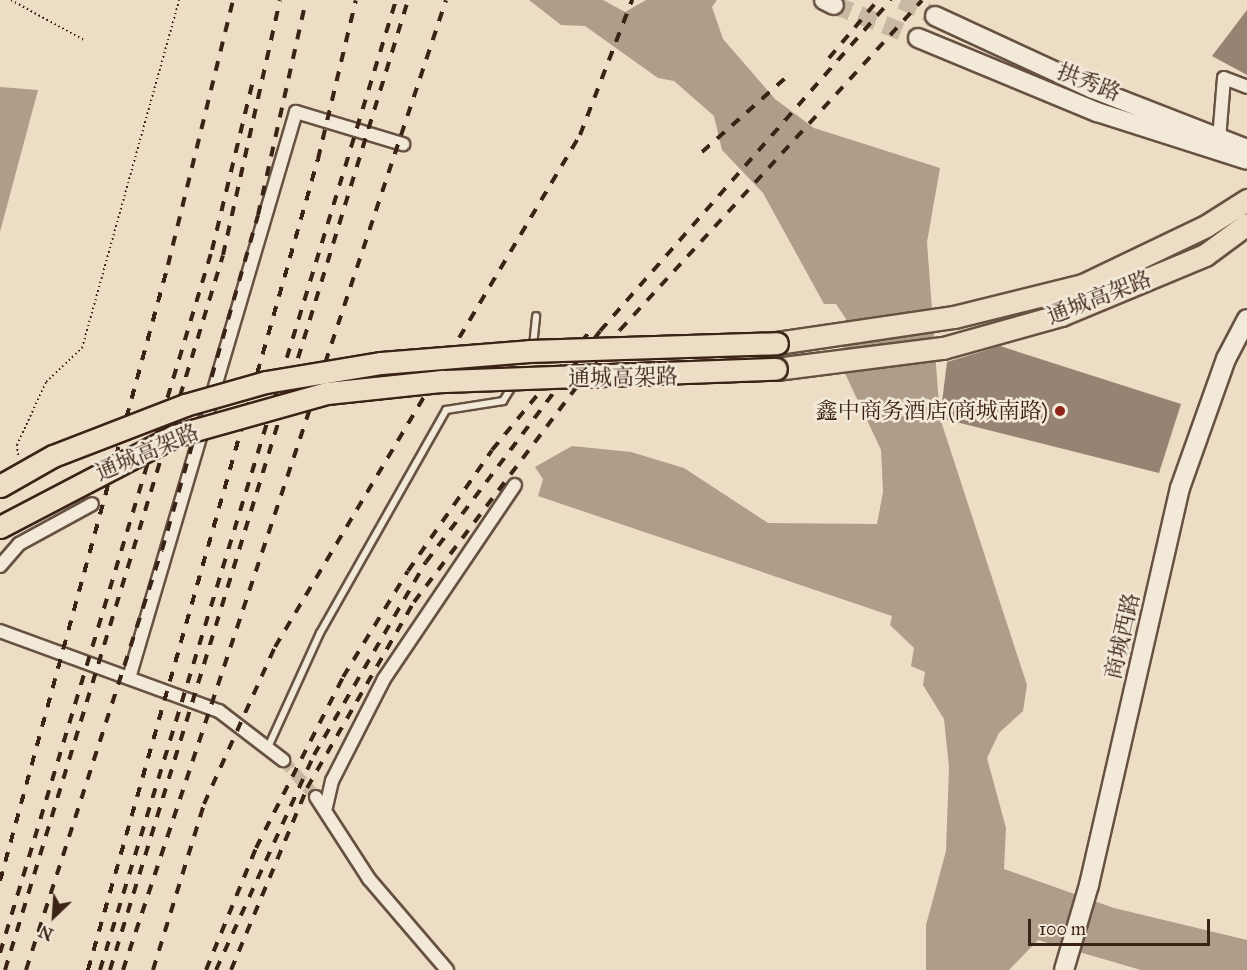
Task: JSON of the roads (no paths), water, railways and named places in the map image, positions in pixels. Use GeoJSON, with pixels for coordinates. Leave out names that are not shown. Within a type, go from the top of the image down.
{"type":"FeatureCollection","features":[{"type":"Feature","properties":{"kind":"highway","name":"通城高架路"},"geometry":{"type":"LineString","coordinates":[[0,486],[53,456],[185,405],[266,382],[381,363],[472,356],[777,343],[954,317],[1083,285],[1206,226],[1247,200]]}},
{"type":"Feature","properties":{"kind":"highway","name":"通城高架路"},"geometry":{"type":"LineString","coordinates":[[0,528],[174,436],[327,393],[442,381],[690,376],[943,348],[1061,315],[1205,255],[1247,224]]}},
{"type":"Feature","properties":{"kind":"main road","name":"拱秀路"},"geometry":{"type":"LineString","coordinates":[[935,16],[1093,89],[1247,149]]}},
{"type":"Feature","properties":{"kind":"main road","name":"拱秀路"},"geometry":{"type":"LineString","coordinates":[[918,38],[1097,112],[1247,160]]}},
{"type":"Feature","properties":{"kind":"main road","name":"商城西路"},"geometry":{"type":"LineString","coordinates":[[1066,966],[1089,885],[1180,488],[1226,359],[1247,319]]}},
{"type":"Feature","properties":{"kind":"street"},"geometry":{"type":"LineString","coordinates":[[1219,139],[1224,78],[1247,87]]}},
{"type":"Feature","properties":{"kind":"street"},"geometry":{"type":"LineString","coordinates":[[129,678],[296,112],[403,144]]}},
{"type":"Feature","properties":{"kind":"street"},"geometry":{"type":"LineString","coordinates":[[326,807],[332,781],[384,679],[515,485]]}},
{"type":"Feature","properties":{"kind":"street"},"geometry":{"type":"LineString","coordinates":[[0,566],[19,544],[92,504]]}},
{"type":"Feature","properties":{"kind":"street"},"geometry":{"type":"LineString","coordinates":[[0,631],[219,711],[268,745],[283,760]]}},
{"type":"Feature","properties":{"kind":"street"},"geometry":{"type":"LineString","coordinates":[[316,797],[326,807],[369,879],[447,970]]}},
{"type":"Feature","properties":{"kind":"lane"},"geometry":{"type":"LineString","coordinates":[[268,745],[320,633],[446,411],[502,401],[538,336],[536,316]]}},
{"type":"Feature","properties":{"kind":"tunnel"},"geometry":{"type":"LineString","coordinates":[[901,0],[935,16]]}},
{"type":"Feature","properties":{"kind":"tunnel"},"geometry":{"type":"LineString","coordinates":[[834,5],[918,38]]}},
{"type":"Feature","properties":{"kind":"tunnel"},"geometry":{"type":"LineString","coordinates":[[283,760],[316,797]]}},
{"type":"Feature","properties":{"kind":"railway"},"geometry":{"type":"LineString","coordinates":[[0,881],[168,265],[233,0]]}},
{"type":"Feature","properties":{"kind":"railway"},"geometry":{"type":"LineString","coordinates":[[5,970],[223,255],[280,0]]}},
{"type":"Feature","properties":{"kind":"railway"},"geometry":{"type":"LineString","coordinates":[[26,970],[162,550],[258,215],[306,0]]}},
{"type":"Feature","properties":{"kind":"railway"},"geometry":{"type":"LineString","coordinates":[[88,970],[318,159],[356,0]]}},
{"type":"Feature","properties":{"kind":"railway"},"geometry":{"type":"LineString","coordinates":[[100,970],[396,0]]}},
{"type":"Feature","properties":{"kind":"railway"},"geometry":{"type":"LineString","coordinates":[[110,970],[408,0]]}},
{"type":"Feature","properties":{"kind":"railway"},"geometry":{"type":"LineString","coordinates":[[123,970],[446,0]]}},
{"type":"Feature","properties":{"kind":"railway"},"geometry":{"type":"LineString","coordinates":[[153,970],[204,804],[275,647],[580,135],[632,0]]}},
{"type":"Feature","properties":{"kind":"railway"},"geometry":{"type":"LineString","coordinates":[[829,58],[878,0]]}},
{"type":"Feature","properties":{"kind":"railway"},"geometry":{"type":"LineString","coordinates":[[216,970],[314,755],[426,562],[600,331],[891,0]]}},
{"type":"Feature","properties":{"kind":"railway"},"geometry":{"type":"LineString","coordinates":[[231,970],[307,788],[414,602],[620,330],[922,0]]}},
{"type":"Feature","properties":{"kind":"railway"},"geometry":{"type":"LineString","coordinates":[[702,152],[791,73]]}},
{"type":"Feature","properties":{"kind":"railway"},"geometry":{"type":"LineString","coordinates":[[0,953],[212,250],[253,80]]}},
{"type":"Feature","properties":{"kind":"railway"},"geometry":{"type":"LineString","coordinates":[[206,970],[256,848],[343,677],[408,571],[492,450],[590,331]]}},
{"type":"Feature","properties":{"kind":"place","name":"鑫中商务酒店(商城南路)"},"geometry":{"type":"Point","coordinates":[1060,411]}}]}
